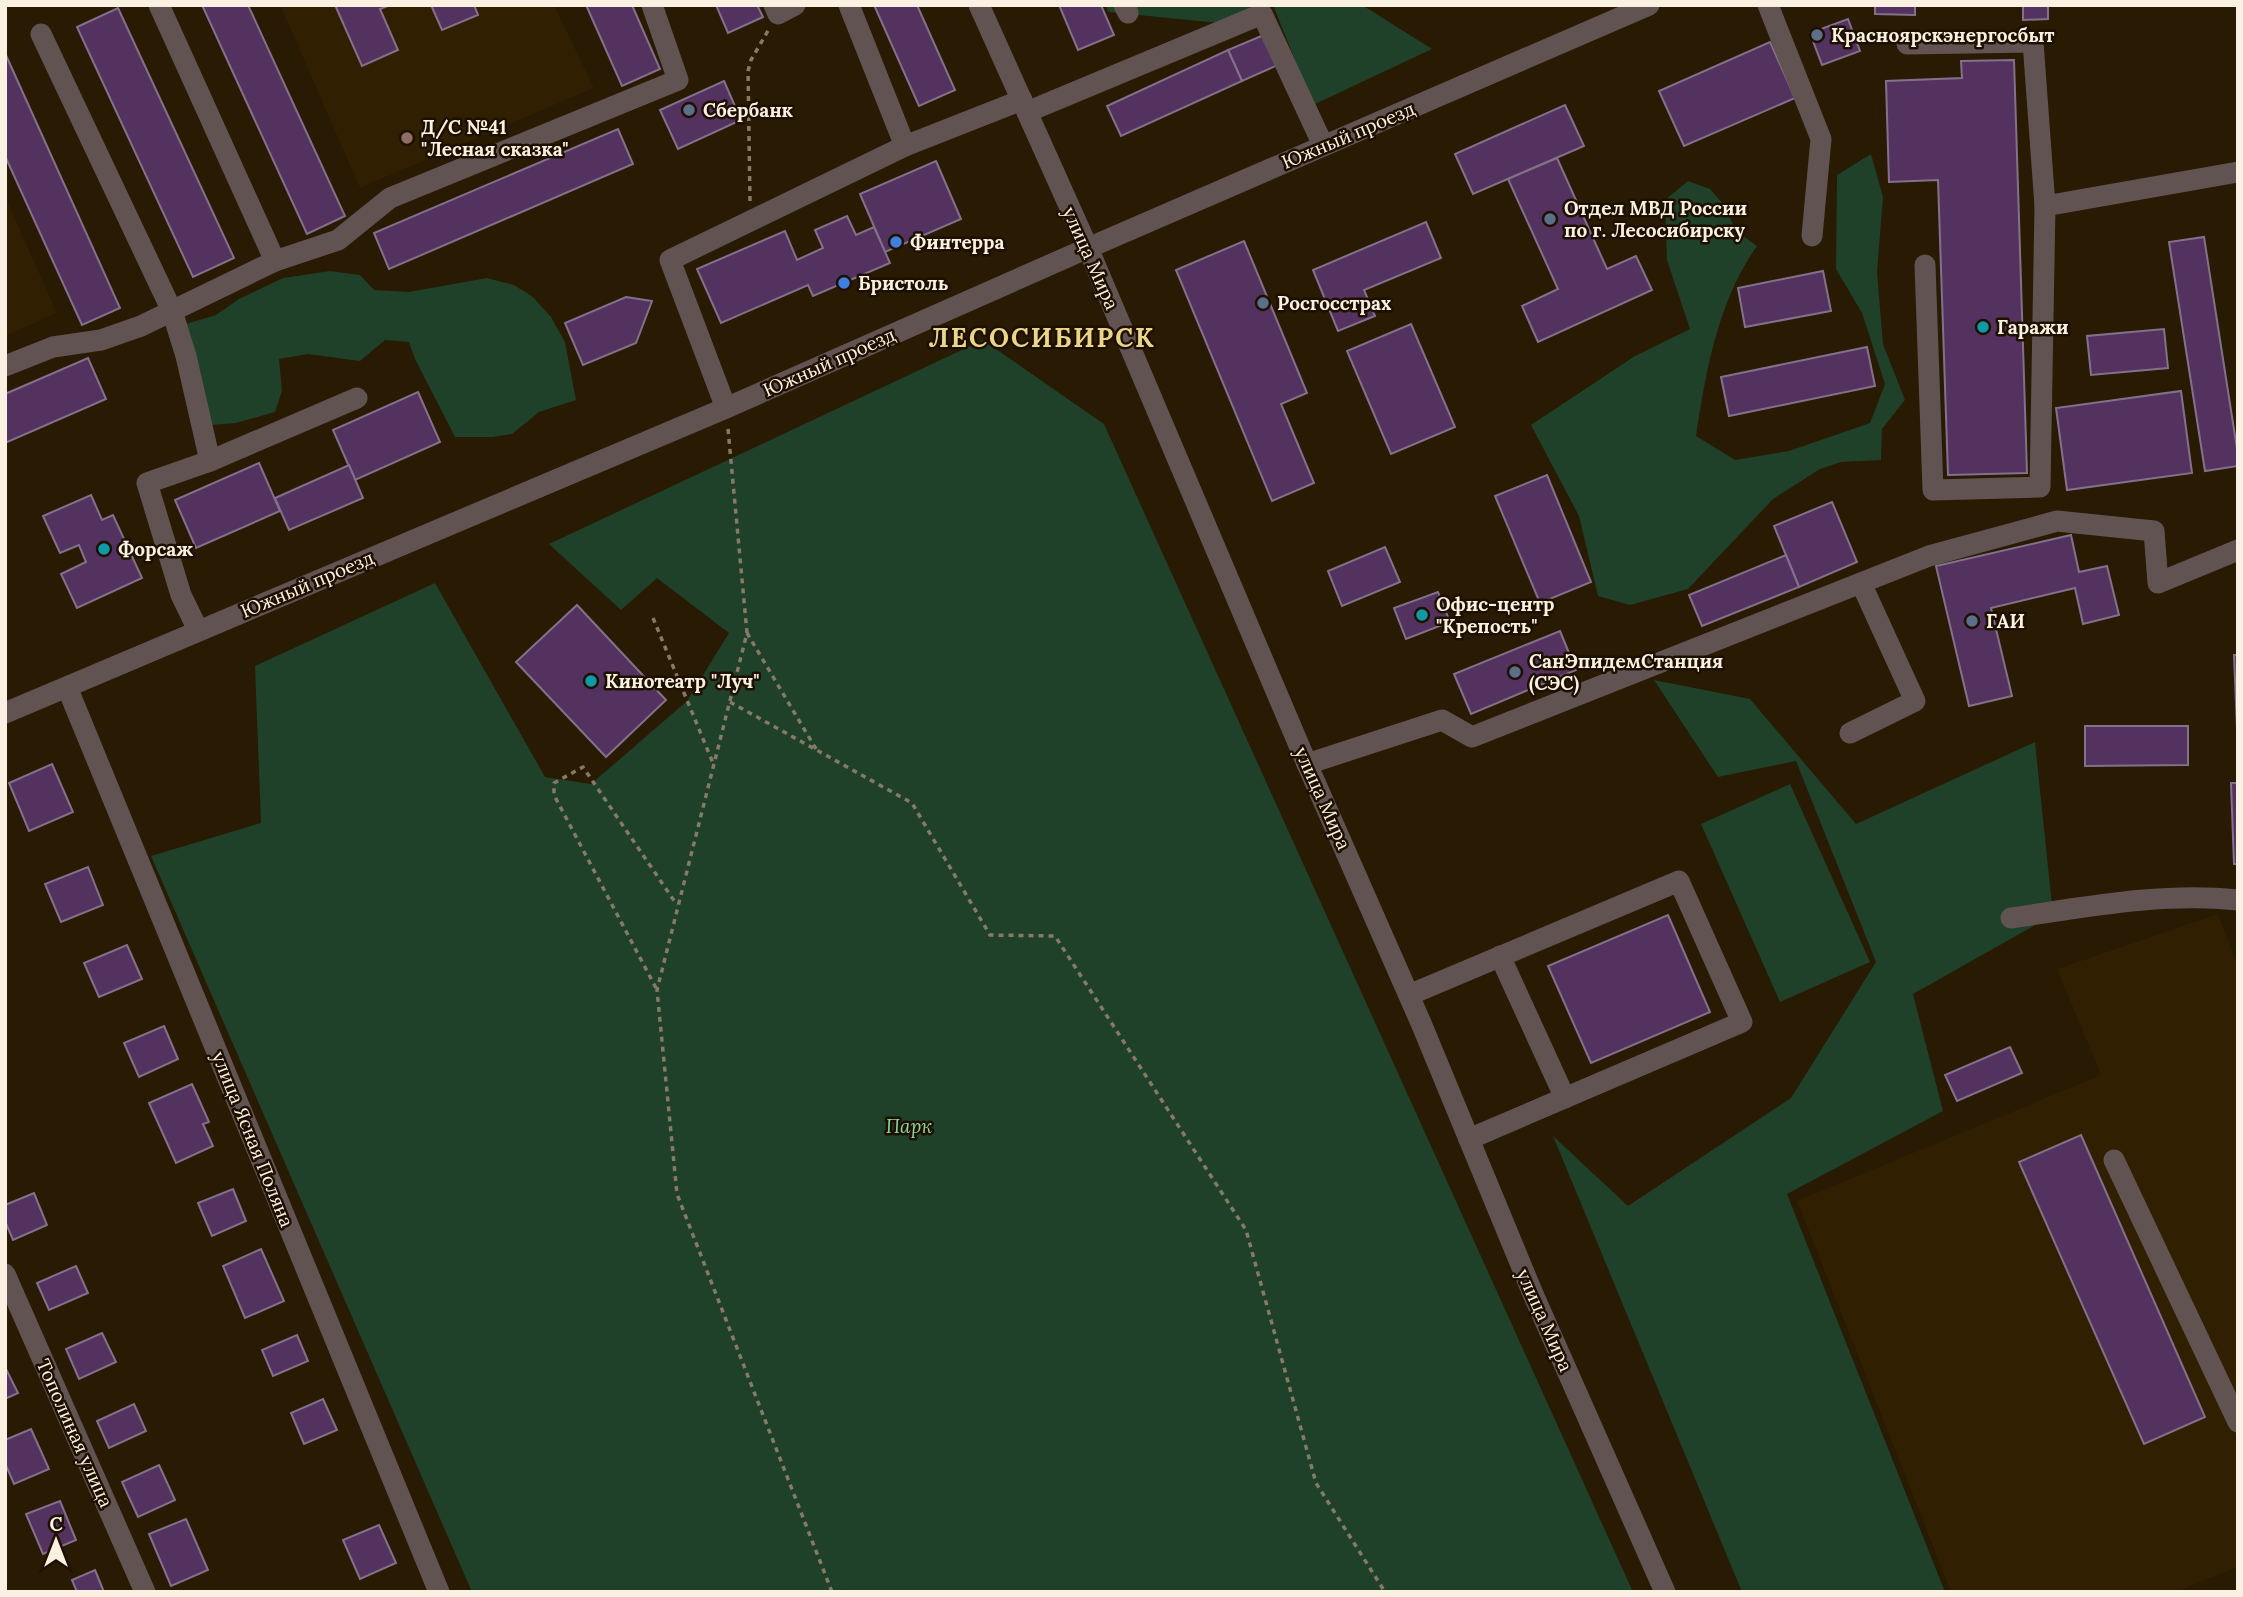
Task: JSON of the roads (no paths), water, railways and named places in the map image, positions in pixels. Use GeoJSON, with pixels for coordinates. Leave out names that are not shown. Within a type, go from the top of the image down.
{"type":"FeatureCollection","features":[{"type":"Feature","properties":{"kind":"street"},"geometry":{"type":"LineString","coordinates":[[159,5],[275,261]]}},
{"type":"Feature","properties":{"kind":"street"},"geometry":{"type":"LineString","coordinates":[[5,366],[53,346],[101,340],[141,326],[275,261],[338,240],[390,198],[678,80],[652,5]]}},
{"type":"Feature","properties":{"kind":"street"},"geometry":{"type":"LineString","coordinates":[[849,5],[905,146]]}},
{"type":"Feature","properties":{"kind":"street","name":"улица Мира"},"geometry":{"type":"LineString","coordinates":[[979,5],[1088,248],[1307,764],[1409,995],[1534,1294],[1665,1592]]}},
{"type":"Feature","properties":{"kind":"street","name":"Южный проезд"},"geometry":{"type":"LineString","coordinates":[[5,713],[726,408],[1323,145],[1650,5]]}},
{"type":"Feature","properties":{"kind":"street"},"geometry":{"type":"LineString","coordinates":[[1769,5],[1821,139],[1812,236]]}},
{"type":"Feature","properties":{"kind":"street"},"geometry":{"type":"LineString","coordinates":[[726,408],[670,260],[905,146],[1024,106],[1262,14],[1323,145]]}},
{"type":"Feature","properties":{"kind":"street"},"geometry":{"type":"LineString","coordinates":[[41,34],[172,311],[186,356],[210,461]]}},
{"type":"Feature","properties":{"kind":"street"},"geometry":{"type":"LineString","coordinates":[[1907,44],[2032,42],[2045,206],[2040,487],[1933,490],[1925,265]]}},
{"type":"Feature","properties":{"kind":"street"},"geometry":{"type":"LineString","coordinates":[[2045,206],[2238,172]]}},
{"type":"Feature","properties":{"kind":"street"},"geometry":{"type":"LineString","coordinates":[[198,630],[181,595],[147,483],[210,461],[357,398]]}},
{"type":"Feature","properties":{"kind":"street"},"geometry":{"type":"LineString","coordinates":[[1307,764],[1442,720],[1472,737],[1929,556],[2057,521],[2154,531],[2158,583],[2238,550]]}},
{"type":"Feature","properties":{"kind":"street"},"geometry":{"type":"LineString","coordinates":[[1850,733],[1915,701],[1861,583]]}},
{"type":"Feature","properties":{"kind":"street","name":"улица Ясная Поляна"},"geometry":{"type":"LineString","coordinates":[[67,687],[439,1592]]}},
{"type":"Feature","properties":{"kind":"street"},"geometry":{"type":"LineString","coordinates":[[1409,995],[1679,881],[1742,1022],[1469,1139]]}},
{"type":"Feature","properties":{"kind":"street"},"geometry":{"type":"LineString","coordinates":[[2011,918],[2106,904],[2203,897],[2238,901]]}},
{"type":"Feature","properties":{"kind":"street"},"geometry":{"type":"LineString","coordinates":[[1500,956],[1565,1098]]}},
{"type":"Feature","properties":{"kind":"street"},"geometry":{"type":"LineString","coordinates":[[2114,1160],[2238,1422]]}},
{"type":"Feature","properties":{"kind":"street","name":"Тополиная улица"},"geometry":{"type":"LineString","coordinates":[[5,1274],[145,1592]]}},
{"type":"Feature","properties":{"kind":"place","name":"Красноярскэнергосбыт"},"geometry":{"type":"Point","coordinates":[1817,35]}},
{"type":"Feature","properties":{"kind":"place","name":"Сбербанк"},"geometry":{"type":"Point","coordinates":[689,110]}},
{"type":"Feature","properties":{"kind":"place","name":"Д/С №41 \"Лесная сказка\""},"geometry":{"type":"Point","coordinates":[407,138]}},
{"type":"Feature","properties":{"kind":"place","name":"Отдел МВД России по г. Лесосибирску"},"geometry":{"type":"Point","coordinates":[1550,219]}},
{"type":"Feature","properties":{"kind":"place","name":"Финтерра"},"geometry":{"type":"Point","coordinates":[896,242]}},
{"type":"Feature","properties":{"kind":"place","name":"Бристоль"},"geometry":{"type":"Point","coordinates":[844,283]}},
{"type":"Feature","properties":{"kind":"place","name":"Росгосстрах"},"geometry":{"type":"Point","coordinates":[1263,303]}},
{"type":"Feature","properties":{"kind":"place","name":"Гаражи"},"geometry":{"type":"Point","coordinates":[1983,327]}},
{"type":"Feature","properties":{"kind":"place","name":"Форсаж"},"geometry":{"type":"Point","coordinates":[104,549]}},
{"type":"Feature","properties":{"kind":"place","name":"Офис-центр \"Крепость\""},"geometry":{"type":"Point","coordinates":[1422,615]}},
{"type":"Feature","properties":{"kind":"place","name":"ГАИ"},"geometry":{"type":"Point","coordinates":[1972,621]}},
{"type":"Feature","properties":{"kind":"place","name":"СанЭпидемСтанция (СЭС)"},"geometry":{"type":"Point","coordinates":[1515,672]}},
{"type":"Feature","properties":{"kind":"place","name":"Кинотеатр \"Луч\""},"geometry":{"type":"Point","coordinates":[591,681]}},
{"type":"Feature","properties":{"kind":"district","name":"ЛЕСОСИБИРСК"},"geometry":{"type":"Point","coordinates":[1042,338]}},
{"type":"Feature","properties":{"kind":"park label","name":"Парк"},"geometry":{"type":"Point","coordinates":[909,1126]}}]}
